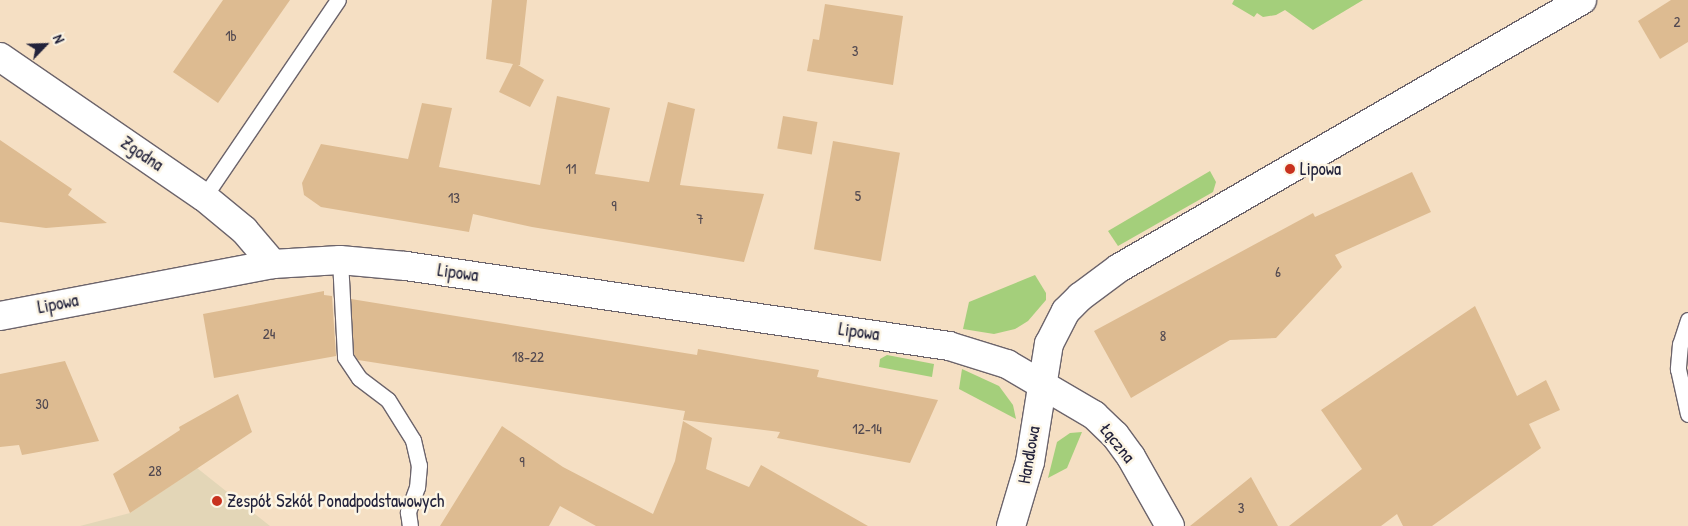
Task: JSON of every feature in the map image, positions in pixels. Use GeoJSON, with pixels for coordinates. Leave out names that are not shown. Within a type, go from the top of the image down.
{"type":"FeatureCollection","features":[{"type":"Feature","properties":{"kind":"street"},"geometry":{"type":"LineString","coordinates":[[1040,382],[1049,344],[1057,326],[1073,304],[1096,283],[1582,0]]}},
{"type":"Feature","properties":{"kind":"street","name":"Zgodna"},"geometry":{"type":"LineString","coordinates":[[0,56],[204,197],[244,230],[273,264]]}},
{"type":"Feature","properties":{"kind":"street","name":"Lipowa"},"geometry":{"type":"LineString","coordinates":[[0,316],[273,264],[340,260],[416,267],[949,346],[992,357],[1040,382]]}},
{"type":"Feature","properties":{"kind":"street","name":"Handlowa"},"geometry":{"type":"LineString","coordinates":[[1011,526],[1030,462],[1040,382]]}},
{"type":"Feature","properties":{"kind":"street","name":"Łączna"},"geometry":{"type":"LineString","coordinates":[[1040,382],[1094,415],[1115,435],[1170,526]]}},
{"type":"Feature","properties":{"kind":"lane"},"geometry":{"type":"LineString","coordinates":[[204,197],[338,0]]}},
{"type":"Feature","properties":{"kind":"lane"},"geometry":{"type":"LineString","coordinates":[[340,260],[345,356],[359,378],[388,400],[414,440],[419,465],[417,487],[408,512],[410,526]]}},
{"type":"Feature","properties":{"kind":"lane"},"geometry":{"type":"LineString","coordinates":[[1688,320],[1680,344],[1678,369],[1688,414]]}},
{"type":"Feature","properties":{"kind":"shaded area"},"geometry":{"type":"Polygon","coordinates":[[[197,468],[270,526],[80,526],[130,513],[197,468]]]}},
{"type":"Feature","properties":{"kind":"green space"},"geometry":{"type":"Polygon","coordinates":[[[1234,0],[1363,0],[1313,30],[1285,10],[1276,15],[1263,17],[1257,13],[1254,17],[1232,4],[1234,0]]]}},
{"type":"Feature","properties":{"kind":"green space"},"geometry":{"type":"Polygon","coordinates":[[[1210,171],[1216,182],[1213,192],[1118,246],[1108,231],[1210,171]]]}},
{"type":"Feature","properties":{"kind":"green space"},"geometry":{"type":"Polygon","coordinates":[[[1035,275],[1046,293],[1046,300],[1028,321],[1015,329],[994,334],[963,329],[969,302],[1035,275]]]}},
{"type":"Feature","properties":{"kind":"green space"},"geometry":{"type":"Polygon","coordinates":[[[887,355],[934,364],[932,377],[879,367],[880,359],[887,355]]]}},
{"type":"Feature","properties":{"kind":"green space"},"geometry":{"type":"Polygon","coordinates":[[[962,369],[999,386],[1013,405],[1016,419],[959,389],[962,369]]]}},
{"type":"Feature","properties":{"kind":"green space"},"geometry":{"type":"Polygon","coordinates":[[[1082,432],[1067,468],[1048,478],[1057,442],[1070,433],[1082,432]]]}},
{"type":"Feature","properties":{"kind":"building"},"geometry":{"type":"Polygon","coordinates":[[[223,0],[290,0],[218,103],[173,72],[223,0]]]}},
{"type":"Feature","properties":{"kind":"building"},"geometry":{"type":"Polygon","coordinates":[[[492,0],[527,0],[520,65],[518,65],[544,80],[530,107],[499,92],[513,64],[486,59],[492,0]]]}},
{"type":"Feature","properties":{"kind":"building"},"geometry":{"type":"Polygon","coordinates":[[[1671,0],[1688,0],[1688,42],[1660,59],[1638,21],[1671,0]]]}},
{"type":"Feature","properties":{"kind":"building"},"geometry":{"type":"Polygon","coordinates":[[[825,4],[903,16],[893,85],[807,71],[813,39],[819,40],[825,4]]]}},
{"type":"Feature","properties":{"kind":"building"},"geometry":{"type":"Polygon","coordinates":[[[557,96],[610,108],[595,174],[649,182],[668,102],[695,109],[680,185],[764,194],[744,262],[532,227],[473,214],[469,232],[321,207],[304,195],[302,183],[321,144],[408,159],[422,103],[452,108],[439,167],[540,185],[557,96]]]}},
{"type":"Feature","properties":{"kind":"building"},"geometry":{"type":"Polygon","coordinates":[[[783,116],[817,122],[812,155],[777,148],[783,116]]]}},
{"type":"Feature","properties":{"kind":"building"},"geometry":{"type":"Polygon","coordinates":[[[0,140],[72,189],[68,195],[107,223],[46,228],[0,222],[0,140]]]}},
{"type":"Feature","properties":{"kind":"building"},"geometry":{"type":"Polygon","coordinates":[[[833,141],[900,153],[881,261],[814,249],[833,141]]]}},
{"type":"Feature","properties":{"kind":"building"},"geometry":{"type":"Polygon","coordinates":[[[1412,172],[1431,212],[1335,255],[1342,267],[1276,338],[1230,340],[1131,398],[1094,331],[1313,213],[1315,217],[1412,172]]]}},
{"type":"Feature","properties":{"kind":"building"},"geometry":{"type":"Polygon","coordinates":[[[324,291],[324,295],[332,296],[336,356],[214,378],[203,314],[324,291]]]}},
{"type":"Feature","properties":{"kind":"building"},"geometry":{"type":"Polygon","coordinates":[[[351,299],[697,355],[698,349],[819,370],[817,377],[938,400],[910,463],[777,438],[780,432],[683,420],[685,411],[358,360],[354,354],[351,299]]]}},
{"type":"Feature","properties":{"kind":"building"},"geometry":{"type":"Polygon","coordinates":[[[1475,306],[1517,396],[1546,380],[1560,410],[1529,424],[1541,448],[1432,526],[1403,526],[1397,514],[1381,526],[1289,526],[1362,469],[1321,410],[1475,306]]]}},
{"type":"Feature","properties":{"kind":"building"},"geometry":{"type":"Polygon","coordinates":[[[65,361],[99,441],[22,455],[19,445],[0,447],[0,374],[65,361]]]}},
{"type":"Feature","properties":{"kind":"building"},"geometry":{"type":"Polygon","coordinates":[[[238,394],[252,432],[130,513],[113,474],[180,430],[179,427],[238,394]]]}},
{"type":"Feature","properties":{"kind":"building"},"geometry":{"type":"Polygon","coordinates":[[[683,421],[712,438],[706,469],[749,487],[761,465],[868,526],[596,526],[560,506],[549,526],[440,526],[502,426],[563,467],[653,514],[675,461],[683,421]]]}},
{"type":"Feature","properties":{"kind":"building"},"geometry":{"type":"Polygon","coordinates":[[[1251,477],[1278,526],[1190,526],[1230,494],[1251,477]]]}},
{"type":"Feature","properties":{"kind":"place","name":"Lipowa"},"geometry":{"type":"Point","coordinates":[1290,169]}},
{"type":"Feature","properties":{"kind":"place","name":"Zespół Szkół Ponadpodstawowych"},"geometry":{"type":"Point","coordinates":[217,501]}}]}
